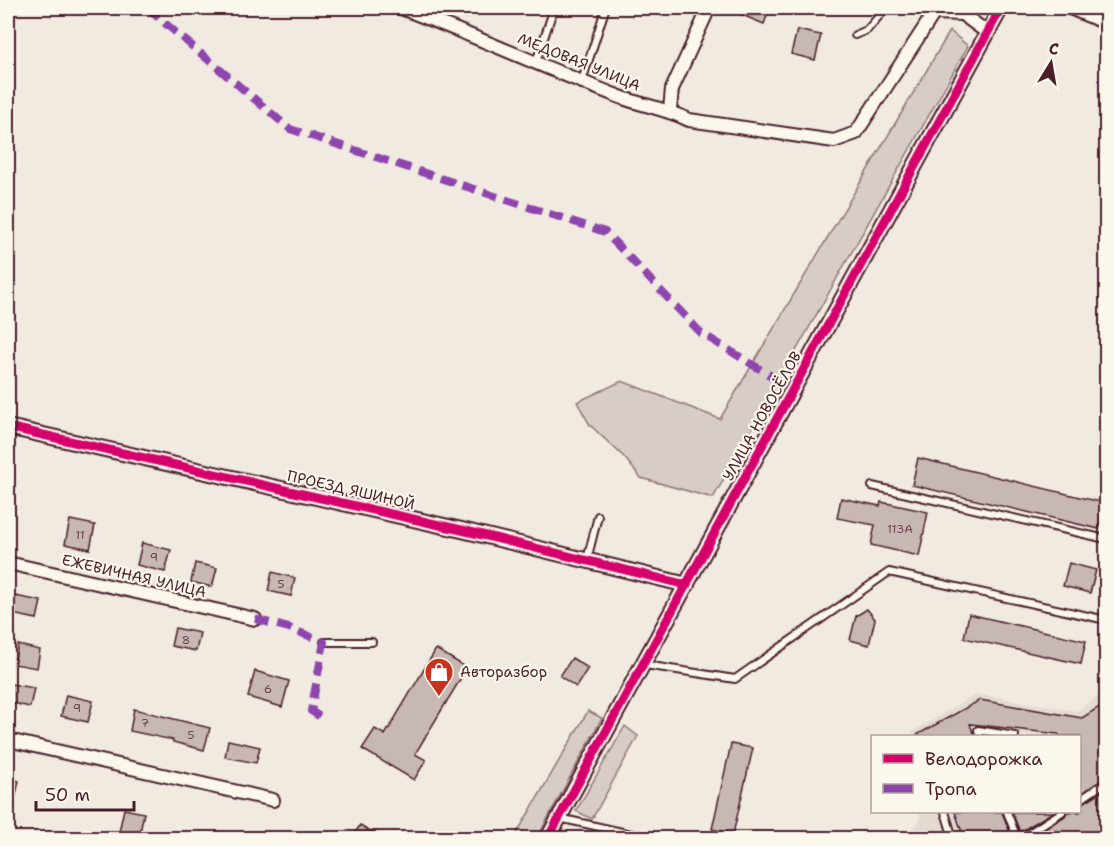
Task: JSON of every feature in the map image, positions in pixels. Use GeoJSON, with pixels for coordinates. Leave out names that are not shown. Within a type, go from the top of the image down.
{"type":"FeatureCollection","features":[{"type":"Feature","properties":{"kind":"street","name":"МЕДОВАЯ УЛИЦА"},"geometry":{"type":"LineString","coordinates":[[401,8],[617,96],[670,110],[689,120],[834,141],[856,133],[934,10]]}},
{"type":"Feature","properties":{"kind":"street"},"geometry":{"type":"LineString","coordinates":[[670,110],[672,89],[708,8]]}},
{"type":"Feature","properties":{"kind":"street","name":"УЛИЦА НОВОСЁЛОВ"},"geometry":{"type":"LineString","coordinates":[[548,838],[645,665],[1001,8]]}},
{"type":"Feature","properties":{"kind":"street"},"geometry":{"type":"LineString","coordinates":[[1070,8],[1107,23]]}},
{"type":"Feature","properties":{"kind":"street"},"geometry":{"type":"LineString","coordinates":[[934,10],[962,15],[988,33]]}},
{"type":"Feature","properties":{"kind":"street","name":"ПРОЕЗД ЯШИНОЙ"},"geometry":{"type":"LineString","coordinates":[[8,427],[687,585]]}},
{"type":"Feature","properties":{"kind":"street","name":"ЕЖЕВИЧНАЯ УЛИЦА"},"geometry":{"type":"LineString","coordinates":[[8,563],[255,619]]}},
{"type":"Feature","properties":{"kind":"street"},"geometry":{"type":"LineString","coordinates":[[8,740],[273,800]]}},
{"type":"Feature","properties":{"kind":"lane"},"geometry":{"type":"LineString","coordinates":[[536,62],[554,8]]}},
{"type":"Feature","properties":{"kind":"lane"},"geometry":{"type":"LineString","coordinates":[[855,35],[867,30],[886,8]]}},
{"type":"Feature","properties":{"kind":"lane"},"geometry":{"type":"LineString","coordinates":[[908,8],[934,10]]}},
{"type":"Feature","properties":{"kind":"lane"},"geometry":{"type":"LineString","coordinates":[[582,81],[605,10]]}},
{"type":"Feature","properties":{"kind":"lane"},"geometry":{"type":"LineString","coordinates":[[873,486],[1107,539]]}},
{"type":"Feature","properties":{"kind":"lane"},"geometry":{"type":"LineString","coordinates":[[587,561],[598,516]]}},
{"type":"Feature","properties":{"kind":"lane"},"geometry":{"type":"LineString","coordinates":[[645,665],[735,679],[889,572],[1107,620]]}},
{"type":"Feature","properties":{"kind":"lane"},"geometry":{"type":"LineString","coordinates":[[324,642],[372,642]]}},
{"type":"Feature","properties":{"kind":"lane"},"geometry":{"type":"LineString","coordinates":[[980,735],[978,730],[1009,735]]}},
{"type":"Feature","properties":{"kind":"lane"},"geometry":{"type":"LineString","coordinates":[[1081,799],[1107,782]]}},
{"type":"Feature","properties":{"kind":"lane"},"geometry":{"type":"LineString","coordinates":[[945,813],[953,838]]}},
{"type":"Feature","properties":{"kind":"lane"},"geometry":{"type":"LineString","coordinates":[[1007,813],[1019,838],[1060,813]]}},
{"type":"Feature","properties":{"kind":"lane"},"geometry":{"type":"LineString","coordinates":[[559,818],[649,838]]}},
{"type":"Feature","properties":{"kind":"shaded area"},"geometry":{"type":"Polygon","coordinates":[[[950,31],[968,46],[713,498],[641,478],[624,457],[590,425],[577,402],[622,381],[720,419],[950,31]]]}},
{"type":"Feature","properties":{"kind":"shaded area"},"geometry":{"type":"Polygon","coordinates":[[[1106,691],[1106,838],[905,838],[920,820],[919,813],[1081,813],[1081,735],[912,735],[912,732],[976,694],[1076,711],[1106,691]]]}},
{"type":"Feature","properties":{"kind":"shaded area"},"geometry":{"type":"Polygon","coordinates":[[[588,711],[602,718],[537,838],[514,838],[588,711]]]}},
{"type":"Feature","properties":{"kind":"shaded area"},"geometry":{"type":"Polygon","coordinates":[[[625,726],[638,736],[592,819],[576,811],[625,726]]]}},
{"type":"Feature","properties":{"kind":"building"},"geometry":{"type":"Polygon","coordinates":[[[725,8],[770,8],[764,24],[725,8]]]}},
{"type":"Feature","properties":{"kind":"building"},"geometry":{"type":"Polygon","coordinates":[[[797,30],[821,35],[815,60],[791,54],[797,30]]]}},
{"type":"Feature","properties":{"kind":"building"},"geometry":{"type":"Polygon","coordinates":[[[918,458],[1105,503],[1099,529],[912,485],[918,458]]]}},
{"type":"Feature","properties":{"kind":"building"},"geometry":{"type":"Polygon","coordinates":[[[841,498],[880,506],[881,502],[928,512],[919,556],[871,545],[875,525],[837,518],[841,498]]]}},
{"type":"Feature","properties":{"kind":"building"},"geometry":{"type":"Polygon","coordinates":[[[70,520],[95,525],[90,549],[65,544],[70,520]]]}},
{"type":"Feature","properties":{"kind":"building"},"geometry":{"type":"Polygon","coordinates":[[[142,543],[171,550],[165,572],[137,565],[142,543]]]}},
{"type":"Feature","properties":{"kind":"building"},"geometry":{"type":"Polygon","coordinates":[[[195,563],[217,568],[212,587],[191,582],[195,563]]]}},
{"type":"Feature","properties":{"kind":"building"},"geometry":{"type":"Polygon","coordinates":[[[1069,563],[1096,570],[1090,593],[1063,586],[1069,563]]]}},
{"type":"Feature","properties":{"kind":"building"},"geometry":{"type":"Polygon","coordinates":[[[272,572],[295,578],[291,596],[268,591],[272,572]]]}},
{"type":"Feature","properties":{"kind":"building"},"geometry":{"type":"Polygon","coordinates":[[[15,596],[41,601],[37,619],[12,614],[15,596]]]}},
{"type":"Feature","properties":{"kind":"building"},"geometry":{"type":"Polygon","coordinates":[[[867,609],[875,619],[869,645],[850,640],[856,616],[867,609]]]}},
{"type":"Feature","properties":{"kind":"building"},"geometry":{"type":"Polygon","coordinates":[[[969,614],[1086,641],[1081,664],[964,638],[969,614]]]}},
{"type":"Feature","properties":{"kind":"building"},"geometry":{"type":"Polygon","coordinates":[[[175,628],[200,633],[196,651],[171,646],[175,628]]]}},
{"type":"Feature","properties":{"kind":"building"},"geometry":{"type":"Polygon","coordinates":[[[18,645],[40,650],[37,668],[14,664],[18,645]]]}},
{"type":"Feature","properties":{"kind":"building"},"geometry":{"type":"Polygon","coordinates":[[[436,649],[467,668],[415,754],[426,760],[414,780],[362,749],[375,729],[385,735],[436,649]]]}},
{"type":"Feature","properties":{"kind":"building"},"geometry":{"type":"Polygon","coordinates":[[[572,658],[588,668],[576,687],[560,676],[572,658]]]}},
{"type":"Feature","properties":{"kind":"building"},"geometry":{"type":"Polygon","coordinates":[[[255,671],[289,681],[282,707],[248,697],[255,671]]]}},
{"type":"Feature","properties":{"kind":"building"},"geometry":{"type":"Polygon","coordinates":[[[11,684],[34,688],[30,707],[8,702],[11,684]]]}},
{"type":"Feature","properties":{"kind":"building"},"geometry":{"type":"Polygon","coordinates":[[[66,695],[93,701],[88,722],[61,716],[66,695]]]}},
{"type":"Feature","properties":{"kind":"building"},"geometry":{"type":"Polygon","coordinates":[[[980,700],[1082,718],[1107,702],[1107,777],[1081,793],[1081,735],[1059,735],[970,724],[974,735],[917,735],[980,700]]]}},
{"type":"Feature","properties":{"kind":"building"},"geometry":{"type":"Polygon","coordinates":[[[134,709],[210,728],[204,750],[173,742],[173,740],[130,731],[134,709]]]}},
{"type":"Feature","properties":{"kind":"building"},"geometry":{"type":"Polygon","coordinates":[[[228,740],[260,747],[256,763],[225,757],[228,740]]]}},
{"type":"Feature","properties":{"kind":"building"},"geometry":{"type":"Polygon","coordinates":[[[731,744],[753,748],[733,834],[712,829],[731,744]]]}},
{"type":"Feature","properties":{"kind":"building"},"geometry":{"type":"Polygon","coordinates":[[[8,778],[19,781],[12,812],[8,811],[8,778]]]}},
{"type":"Feature","properties":{"kind":"building"},"geometry":{"type":"Polygon","coordinates":[[[1107,788],[1107,838],[1030,838],[1066,813],[1081,813],[1081,804],[1107,788]]]}},
{"type":"Feature","properties":{"kind":"building"},"geometry":{"type":"Polygon","coordinates":[[[124,809],[144,813],[139,837],[119,832],[124,809]]]}},
{"type":"Feature","properties":{"kind":"building"},"geometry":{"type":"Polygon","coordinates":[[[955,813],[1002,813],[1012,838],[964,838],[955,813]]]}},
{"type":"Feature","properties":{"kind":"building"},"geometry":{"type":"Polygon","coordinates":[[[1012,813],[1051,813],[1020,832],[1012,813]]]}},
{"type":"Feature","properties":{"kind":"building"},"geometry":{"type":"Polygon","coordinates":[[[360,825],[383,838],[352,838],[360,825]]]}},
{"type":"Feature","properties":{"kind":"marked path"},"geometry":{"type":"LineString","coordinates":[[147,8],[290,129],[605,232],[701,333],[794,390]]}},
{"type":"Feature","properties":{"kind":"marked path"},"geometry":{"type":"LineString","coordinates":[[255,619],[289,628],[324,642],[311,711],[325,720]]}},
{"type":"Feature","properties":{"kind":"cycle path"},"geometry":{"type":"LineString","coordinates":[[548,838],[1001,8]]}},
{"type":"Feature","properties":{"kind":"cycle path"},"geometry":{"type":"LineString","coordinates":[[8,427],[466,531],[687,585]]}},
{"type":"Feature","properties":{"kind":"place","name":"Авторазбор"},"geometry":{"type":"Point","coordinates":[439,698]}}]}
